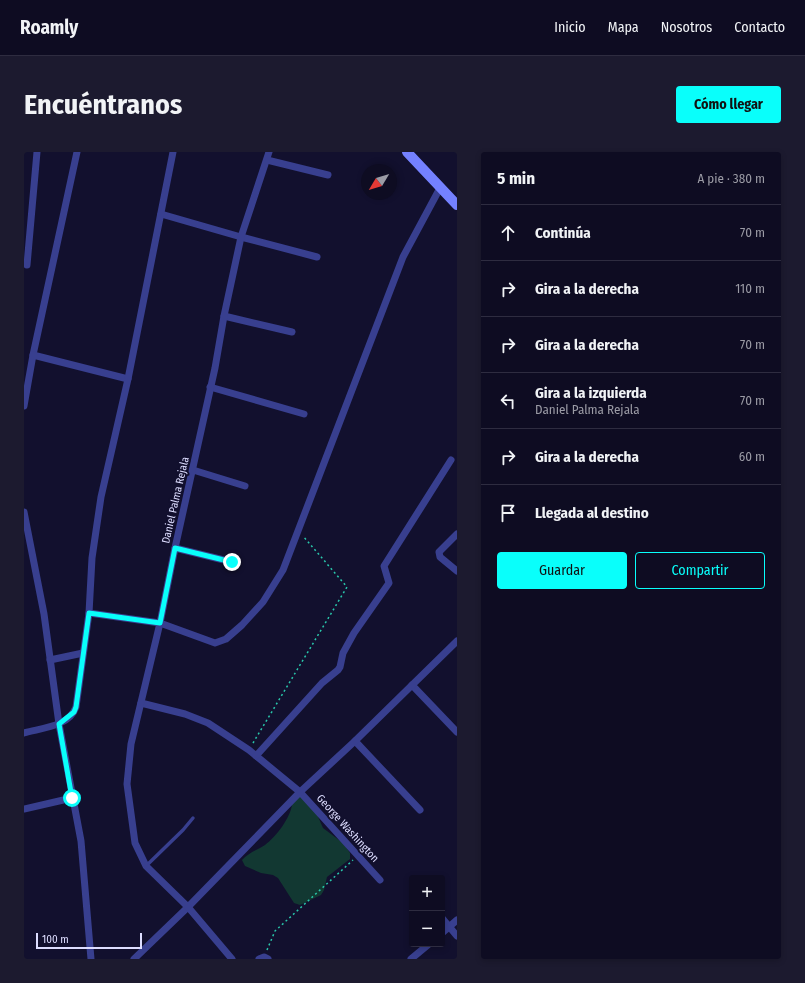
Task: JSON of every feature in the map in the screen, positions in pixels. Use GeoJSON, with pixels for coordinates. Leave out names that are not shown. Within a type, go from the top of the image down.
{"type":"FeatureCollection","features":[{"type":"Feature","properties":{"kind":"main road"},"geometry":{"type":"LineString","coordinates":[[407,152],[440,188],[456,202]]}},
{"type":"Feature","properties":{"kind":"street"},"geometry":{"type":"LineString","coordinates":[[27,265],[37,152]]}},
{"type":"Feature","properties":{"kind":"street"},"geometry":{"type":"LineString","coordinates":[[24,406],[33,355],[78,152]]}},
{"type":"Feature","properties":{"kind":"street"},"geometry":{"type":"LineString","coordinates":[[24,732],[59,724],[74,712],[76,707],[89,613],[92,558],[101,498],[128,379],[173,152]]}},
{"type":"Feature","properties":{"kind":"street","name":"Daniel Palma Rejala"},"geometry":{"type":"LineString","coordinates":[[232,959],[188,907],[146,866],[135,843],[127,784],[131,744],[160,623],[215,368],[224,316],[241,237],[269,152]]}},
{"type":"Feature","properties":{"kind":"street"},"geometry":{"type":"LineString","coordinates":[[267,160],[328,176]]}},
{"type":"Feature","properties":{"kind":"street"},"geometry":{"type":"LineString","coordinates":[[89,613],[160,623],[215,643],[226,639],[242,625],[262,602],[283,570],[299,531],[403,257],[440,188]]}},
{"type":"Feature","properties":{"kind":"street"},"geometry":{"type":"LineString","coordinates":[[161,214],[317,257]]}},
{"type":"Feature","properties":{"kind":"street"},"geometry":{"type":"LineString","coordinates":[[224,316],[292,332]]}},
{"type":"Feature","properties":{"kind":"street"},"geometry":{"type":"LineString","coordinates":[[33,355],[128,379]]}},
{"type":"Feature","properties":{"kind":"street"},"geometry":{"type":"LineString","coordinates":[[210,388],[304,414]]}},
{"type":"Feature","properties":{"kind":"street"},"geometry":{"type":"LineString","coordinates":[[256,756],[322,683],[340,667],[343,653],[350,640],[389,583],[384,566],[451,460]]}},
{"type":"Feature","properties":{"kind":"street"},"geometry":{"type":"LineString","coordinates":[[193,470],[245,486]]}},
{"type":"Feature","properties":{"kind":"street"},"geometry":{"type":"LineString","coordinates":[[24,512],[44,614],[59,724],[81,841],[91,959]]}},
{"type":"Feature","properties":{"kind":"street"},"geometry":{"type":"LineString","coordinates":[[457,534],[439,552],[439,554],[440,557],[457,571]]}},
{"type":"Feature","properties":{"kind":"street"},"geometry":{"type":"LineString","coordinates":[[175,548],[232,562]]}},
{"type":"Feature","properties":{"kind":"street"},"geometry":{"type":"LineString","coordinates":[[134,959],[188,907],[300,792],[355,741],[457,641]]}},
{"type":"Feature","properties":{"kind":"street"},"geometry":{"type":"LineString","coordinates":[[50,660],[83,654]]}},
{"type":"Feature","properties":{"kind":"street"},"geometry":{"type":"LineString","coordinates":[[412,685],[457,732]]}},
{"type":"Feature","properties":{"kind":"street","name":"George Washington"},"geometry":{"type":"LineString","coordinates":[[141,703],[185,714],[208,723],[248,750],[300,792],[380,880]]}},
{"type":"Feature","properties":{"kind":"street"},"geometry":{"type":"LineString","coordinates":[[355,741],[420,810]]}},
{"type":"Feature","properties":{"kind":"street"},"geometry":{"type":"LineString","coordinates":[[24,809],[72,798]]}},
{"type":"Feature","properties":{"kind":"street"},"geometry":{"type":"LineString","coordinates":[[445,930],[457,920]]}},
{"type":"Feature","properties":{"kind":"street"},"geometry":{"type":"LineString","coordinates":[[445,922],[457,936]]}},
{"type":"Feature","properties":{"kind":"street"},"geometry":{"type":"LineString","coordinates":[[411,959],[425,947]]}},
{"type":"Feature","properties":{"kind":"lane"},"geometry":{"type":"LineString","coordinates":[[146,866],[183,830],[192,818]]}},
{"type":"Feature","properties":{"kind":"path"},"geometry":{"type":"LineString","coordinates":[[248,750],[347,587],[299,531]]}},
{"type":"Feature","properties":{"kind":"path"},"geometry":{"type":"LineString","coordinates":[[264,958],[275,931],[358,856]]}},
{"type":"Feature","properties":{"kind":"green space"},"geometry":{"type":"Polygon","coordinates":[[[300,795],[316,812],[323,828],[343,843],[350,853],[350,859],[327,877],[324,890],[321,895],[300,905],[294,903],[278,878],[245,866],[242,860],[250,853],[265,845],[274,837],[286,821],[292,804],[300,795]]]}},
{"type":"Feature","properties":{"kind":"route"},"geometry":{"type":"LineString","coordinates":[[72,798],[59,724],[74,712],[76,707],[89,613],[160,623],[175,548],[232,562]]}}]}
